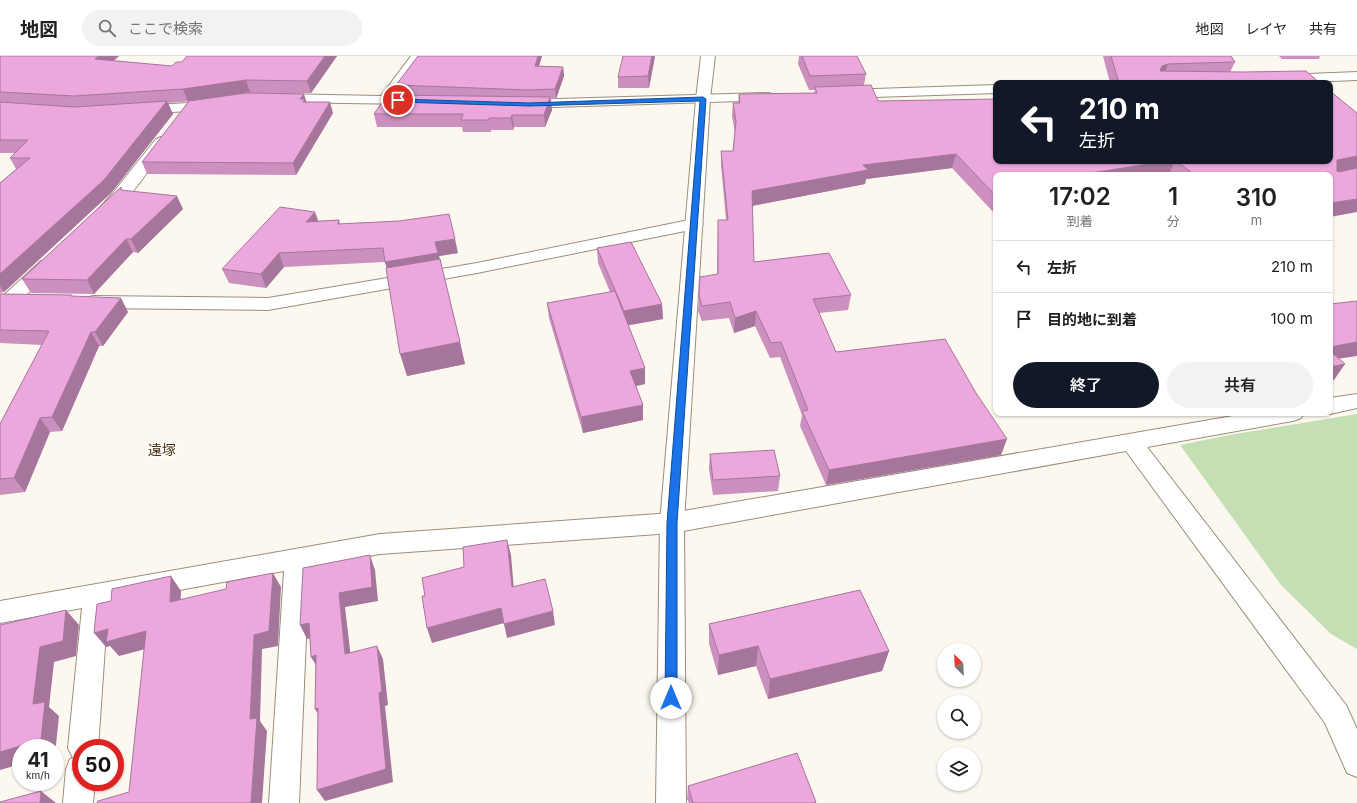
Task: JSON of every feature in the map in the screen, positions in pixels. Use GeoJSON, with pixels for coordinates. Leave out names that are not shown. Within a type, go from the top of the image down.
{"type":"FeatureCollection","features":[{"type":"Feature","properties":{"kind":"street"},"geometry":{"type":"LineString","coordinates":[[384,100],[418,56]]}},
{"type":"Feature","properties":{"kind":"street"},"geometry":{"type":"LineString","coordinates":[[671,803],[672,523],[703,99],[708,56]]}},
{"type":"Feature","properties":{"kind":"street"},"geometry":{"type":"LineString","coordinates":[[1268,79],[1309,80],[1357,76]]}},
{"type":"Feature","properties":{"kind":"street"},"geometry":{"type":"LineString","coordinates":[[830,94],[993,89]]}},
{"type":"Feature","properties":{"kind":"street"},"geometry":{"type":"LineString","coordinates":[[505,104],[782,96]]}},
{"type":"Feature","properties":{"kind":"street"},"geometry":{"type":"LineString","coordinates":[[266,98],[419,101]]}},
{"type":"Feature","properties":{"kind":"street"},"geometry":{"type":"LineString","coordinates":[[126,111],[188,107],[227,101]]}},
{"type":"Feature","properties":{"kind":"street"},"geometry":{"type":"LineString","coordinates":[[90,225],[118,198],[188,107]]}},
{"type":"Feature","properties":{"kind":"street"},"geometry":{"type":"LineString","coordinates":[[72,301],[268,304],[477,268],[694,224]]}},
{"type":"Feature","properties":{"kind":"street"},"geometry":{"type":"LineString","coordinates":[[5,300],[62,252]]}},
{"type":"Feature","properties":{"kind":"street"},"geometry":{"type":"LineString","coordinates":[[5,300],[34,301]]}},
{"type":"Feature","properties":{"kind":"street"},"geometry":{"type":"LineString","coordinates":[[1333,406],[1357,402]]}},
{"type":"Feature","properties":{"kind":"street"},"geometry":{"type":"LineString","coordinates":[[0,612],[380,544],[672,523],[1276,416]]}},
{"type":"Feature","properties":{"kind":"street"},"geometry":{"type":"LineString","coordinates":[[1131,442],[1336,714],[1357,763]]}},
{"type":"Feature","properties":{"kind":"street"},"geometry":{"type":"LineString","coordinates":[[284,803],[297,559]]}},
{"type":"Feature","properties":{"kind":"street"},"geometry":{"type":"LineString","coordinates":[[84,739],[96,595]]}},
{"type":"Feature","properties":{"kind":"street"},"geometry":{"type":"LineString","coordinates":[[78,803],[79,791]]}},
{"type":"Feature","properties":{"kind":"green space"},"geometry":{"type":"Polygon","coordinates":[[[1357,414],[1357,649],[1331,634],[1281,585],[1180,445],[1229,435],[1357,414]]]}},
{"type":"Feature","properties":{"kind":"building"},"geometry":{"type":"Polygon","coordinates":[[[0,56],[99,56],[95,59],[172,66],[176,62],[182,62],[187,56],[325,56],[307,81],[246,80],[183,89],[74,96],[0,92],[0,56]]]}},
{"type":"Feature","properties":{"kind":"building"},"geometry":{"type":"Polygon","coordinates":[[[418,56],[538,56],[535,66],[563,67],[555,89],[528,90],[396,85],[418,56]]]}},
{"type":"Feature","properties":{"kind":"building"},"geometry":{"type":"Polygon","coordinates":[[[623,56],[652,56],[648,76],[618,77],[623,56]]]}},
{"type":"Feature","properties":{"kind":"building"},"geometry":{"type":"Polygon","coordinates":[[[802,56],[857,56],[866,74],[810,76],[802,56]]]}},
{"type":"Feature","properties":{"kind":"building"},"geometry":{"type":"Polygon","coordinates":[[[1111,56],[1231,56],[1235,62],[1168,64],[1162,66],[1160,71],[1306,71],[1316,80],[1118,80],[1111,56]]]}},
{"type":"Feature","properties":{"kind":"building"},"geometry":{"type":"Polygon","coordinates":[[[871,85],[878,101],[993,99],[993,164],[1149,164],[1097,172],[993,172],[993,193],[956,154],[863,165],[868,170],[752,191],[754,262],[829,253],[851,295],[813,299],[836,352],[945,339],[976,393],[1007,439],[829,470],[802,411],[808,410],[781,342],[771,343],[756,311],[735,318],[730,302],[702,306],[699,296],[700,277],[718,274],[718,220],[728,220],[721,151],[733,151],[736,121],[733,103],[740,103],[739,94],[817,93],[815,87],[871,85]]]}},
{"type":"Feature","properties":{"kind":"building"},"geometry":{"type":"Polygon","coordinates":[[[246,93],[304,94],[300,99],[305,99],[303,102],[330,102],[293,163],[142,162],[189,101],[246,93]]]}},
{"type":"Feature","properties":{"kind":"building"},"geometry":{"type":"Polygon","coordinates":[[[1333,93],[1357,113],[1357,156],[1337,160],[1337,171],[1339,172],[1357,168],[1357,199],[1333,203],[1333,172],[1191,172],[1180,164],[1333,164],[1333,93]]]}},
{"type":"Feature","properties":{"kind":"building"},"geometry":{"type":"Polygon","coordinates":[[[387,95],[550,97],[544,115],[512,115],[511,118],[461,120],[463,114],[374,114],[387,95]]]}},
{"type":"Feature","properties":{"kind":"building"},"geometry":{"type":"Polygon","coordinates":[[[167,101],[104,180],[0,274],[0,183],[30,158],[10,158],[28,140],[0,140],[0,102],[74,107],[167,101]]]}},
{"type":"Feature","properties":{"kind":"building"},"geometry":{"type":"Polygon","coordinates":[[[121,187],[121,190],[177,196],[131,239],[126,239],[87,280],[22,279],[121,187]]]}},
{"type":"Feature","properties":{"kind":"building"},"geometry":{"type":"Polygon","coordinates":[[[280,207],[315,212],[306,222],[339,220],[338,224],[399,221],[449,214],[455,239],[435,242],[438,253],[385,262],[383,248],[279,253],[261,274],[222,269],[280,207]]]}},
{"type":"Feature","properties":{"kind":"building"},"geometry":{"type":"Polygon","coordinates":[[[631,242],[662,304],[624,311],[597,248],[631,242]]]}},
{"type":"Feature","properties":{"kind":"building"},"geometry":{"type":"Polygon","coordinates":[[[440,259],[460,342],[400,354],[386,268],[440,259]]]}},
{"type":"Feature","properties":{"kind":"building"},"geometry":{"type":"Polygon","coordinates":[[[615,291],[645,368],[630,371],[643,405],[581,417],[547,303],[615,291]]]}},
{"type":"Feature","properties":{"kind":"building"},"geometry":{"type":"Polygon","coordinates":[[[0,294],[72,295],[71,296],[121,298],[95,332],[91,332],[52,417],[40,418],[14,478],[0,479],[0,424],[49,331],[0,330],[0,294]]]}},
{"type":"Feature","properties":{"kind":"building"},"geometry":{"type":"Polygon","coordinates":[[[1357,301],[1357,342],[1333,346],[1333,304],[1357,301]]]}},
{"type":"Feature","properties":{"kind":"building"},"geometry":{"type":"Polygon","coordinates":[[[1333,354],[1345,364],[1333,366],[1333,354]]]}},
{"type":"Feature","properties":{"kind":"building"},"geometry":{"type":"Polygon","coordinates":[[[774,450],[780,476],[713,480],[710,454],[774,450]]]}},
{"type":"Feature","properties":{"kind":"building"},"geometry":{"type":"Polygon","coordinates":[[[507,540],[512,587],[545,579],[553,611],[504,624],[501,608],[427,628],[422,596],[425,596],[422,578],[464,567],[463,547],[507,540]]]}},
{"type":"Feature","properties":{"kind":"building"},"geometry":{"type":"Polygon","coordinates":[[[370,555],[372,587],[339,593],[345,654],[377,646],[382,692],[379,693],[386,769],[317,790],[318,708],[315,709],[316,655],[311,657],[309,623],[300,625],[303,568],[370,555]]]}},
{"type":"Feature","properties":{"kind":"building"},"geometry":{"type":"Polygon","coordinates":[[[273,573],[269,631],[254,635],[250,719],[257,718],[251,803],[97,803],[98,801],[129,792],[146,631],[106,642],[108,629],[94,633],[97,604],[111,601],[112,589],[171,576],[170,602],[226,589],[227,582],[273,573]]]}},
{"type":"Feature","properties":{"kind":"building"},"geometry":{"type":"Polygon","coordinates":[[[860,590],[889,651],[770,679],[758,646],[719,655],[709,624],[860,590]]]}},
{"type":"Feature","properties":{"kind":"building"},"geometry":{"type":"Polygon","coordinates":[[[66,610],[63,641],[40,647],[33,704],[45,702],[41,739],[12,739],[12,748],[0,752],[0,625],[66,610]]]}},
{"type":"Feature","properties":{"kind":"building"},"geometry":{"type":"Polygon","coordinates":[[[797,753],[816,802],[693,803],[688,786],[797,753]]]}},
{"type":"Feature","properties":{"kind":"building"},"geometry":{"type":"Polygon","coordinates":[[[41,791],[40,803],[0,802],[41,791]]]}},
{"type":"Feature","properties":{"kind":"district","name":"遠塚"},"geometry":{"type":"Point","coordinates":[162,449]}},
{"type":"Feature","properties":{"kind":"route"},"geometry":{"type":"LineString","coordinates":[[398,100],[529,105],[703,99],[672,523],[671,698]]}}]}
